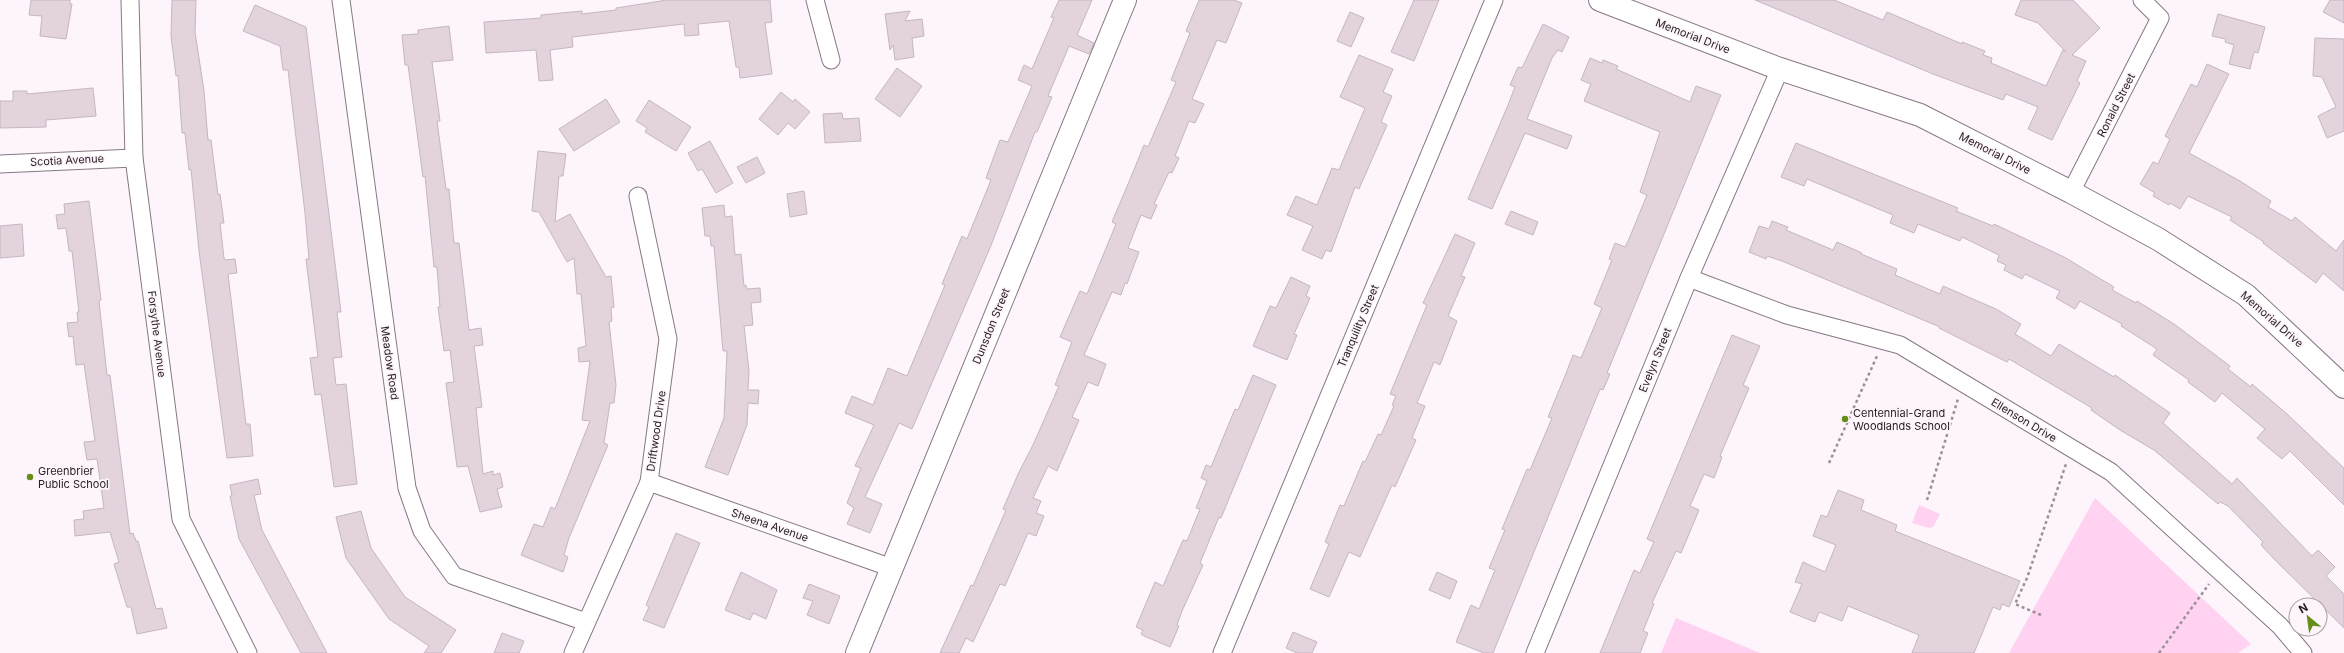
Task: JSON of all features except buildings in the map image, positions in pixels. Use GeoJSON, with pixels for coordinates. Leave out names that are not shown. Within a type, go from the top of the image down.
{"type":"FeatureCollection","features":[{"type":"Feature","properties":{"kind":"main road","name":"Dunsdon Street"},"geometry":{"type":"LineString","coordinates":[[857,653],[1125,0]]}},
{"type":"Feature","properties":{"kind":"main road","name":"Memorial Drive"},"geometry":{"type":"LineString","coordinates":[[1600,0],[1780,69],[1920,116],[2071,192],[2158,239],[2246,295],[2344,387]]}},
{"type":"Feature","properties":{"kind":"street","name":"Forsythe Avenue"},"geometry":{"type":"LineString","coordinates":[[130,0],[134,158],[181,519],[248,653]]}},
{"type":"Feature","properties":{"kind":"street","name":"Meadow Road"},"geometry":{"type":"LineString","coordinates":[[341,0],[407,488],[422,531],[454,576],[586,622]]}},
{"type":"Feature","properties":{"kind":"street"},"geometry":{"type":"LineString","coordinates":[[815,0],[831,60]]}},
{"type":"Feature","properties":{"kind":"street","name":"Tranquility Street"},"geometry":{"type":"LineString","coordinates":[[1222,653],[1494,0]]}},
{"type":"Feature","properties":{"kind":"street","name":"Ronald Street"},"geometry":{"type":"LineString","coordinates":[[2071,192],[2160,18],[2142,0]]}},
{"type":"Feature","properties":{"kind":"street","name":"Evelyn Street"},"geometry":{"type":"LineString","coordinates":[[1534,653],[1689,278],[1780,69]]}},
{"type":"Feature","properties":{"kind":"street","name":"Scotia Avenue"},"geometry":{"type":"LineString","coordinates":[[0,164],[134,158]]}},
{"type":"Feature","properties":{"kind":"street","name":"Driftwood Drive"},"geometry":{"type":"LineString","coordinates":[[573,653],[649,482],[668,339],[638,196]]}},
{"type":"Feature","properties":{"kind":"street","name":"Ellenson Drive"},"geometry":{"type":"LineString","coordinates":[[1689,278],[1787,315],[1900,345],[2111,472],[2280,626],[2303,653]]}},
{"type":"Feature","properties":{"kind":"street","name":"Sheena Avenue"},"geometry":{"type":"LineString","coordinates":[[649,482],[892,568]]}},
{"type":"Feature","properties":{"kind":"path"},"geometry":{"type":"LineString","coordinates":[[1829,463],[1884,340]]}},
{"type":"Feature","properties":{"kind":"path"},"geometry":{"type":"LineString","coordinates":[[1927,500],[1963,383]]}},
{"type":"Feature","properties":{"kind":"path"},"geometry":{"type":"LineString","coordinates":[[2041,616],[2015,604],[2027,578],[2071,448]]}},
{"type":"Feature","properties":{"kind":"path"},"geometry":{"type":"LineString","coordinates":[[2159,653],[2219,570]]}},
{"type":"Feature","properties":{"kind":"shaded area"},"geometry":{"type":"Polygon","coordinates":[[[2095,498],[2251,644],[2238,653],[2009,653],[2095,498]]]}},
{"type":"Feature","properties":{"kind":"shaded area"},"geometry":{"type":"Polygon","coordinates":[[[1919,505],[1940,514],[1933,527],[1929,528],[1912,523],[1919,505]]]}},
{"type":"Feature","properties":{"kind":"shaded area"},"geometry":{"type":"Polygon","coordinates":[[[1676,618],[1760,653],[1661,653],[1676,618]]]}},
{"type":"Feature","properties":{"kind":"place","name":"Centennial-Grand Woodlands School"},"geometry":{"type":"Point","coordinates":[1845,419]}},
{"type":"Feature","properties":{"kind":"place","name":"Greenbrier Public School"},"geometry":{"type":"Point","coordinates":[30,477]}}]}
